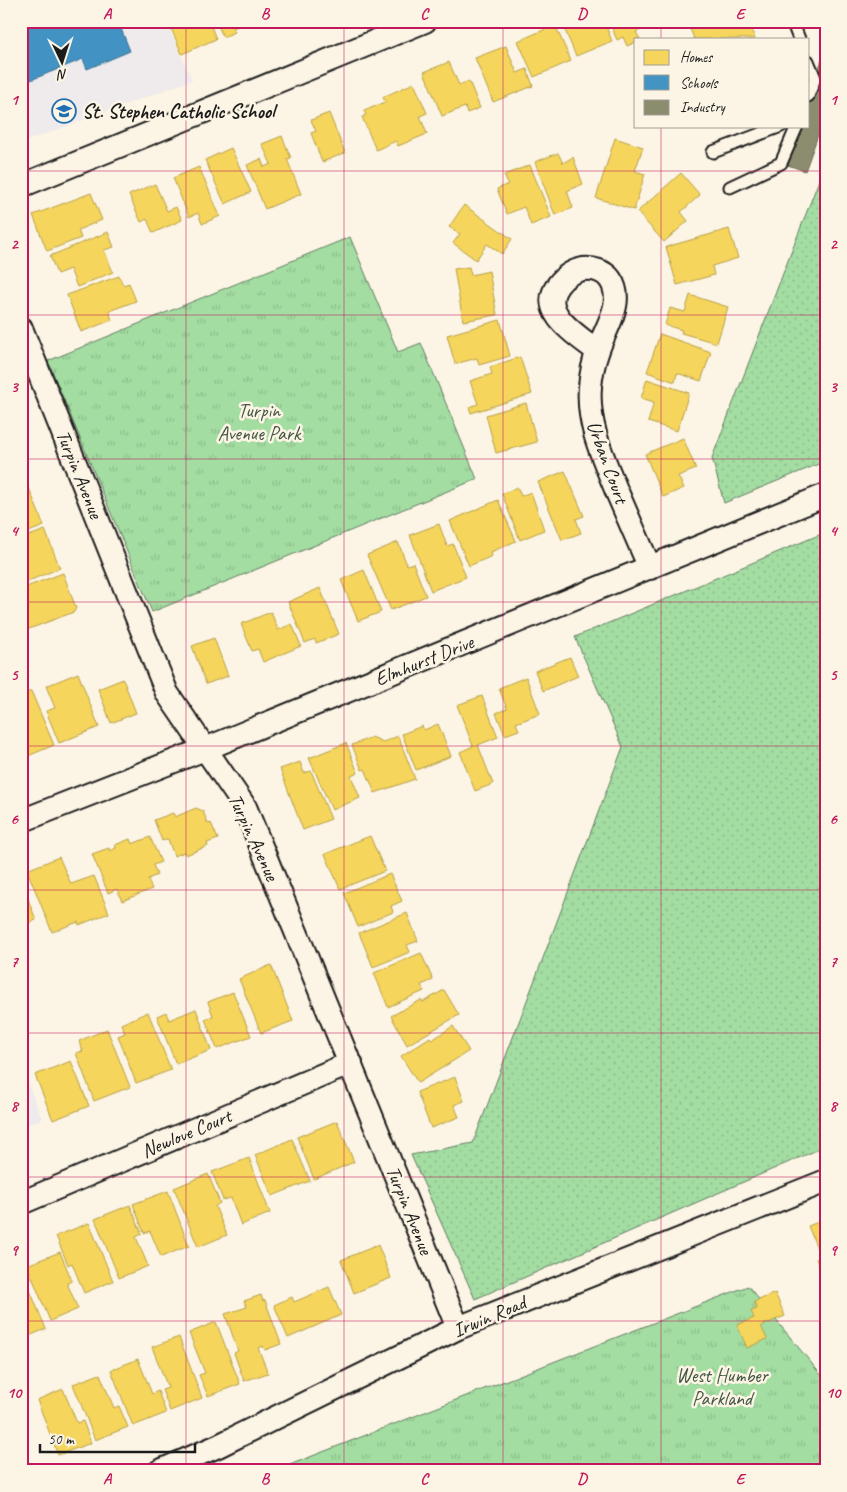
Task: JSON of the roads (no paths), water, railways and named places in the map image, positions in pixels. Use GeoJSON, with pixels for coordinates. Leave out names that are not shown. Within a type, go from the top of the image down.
{"type":"FeatureCollection","features":[{"type":"Feature","properties":{"kind":"street"},"geometry":{"type":"LineString","coordinates":[[21,186],[425,21]]}},
{"type":"Feature","properties":{"kind":"street","name":"Turpin Avenue"},"geometry":{"type":"LineString","coordinates":[[21,328],[167,692],[245,807],[351,1062],[458,1328]]}},
{"type":"Feature","properties":{"kind":"street","name":"Urban Court"},"geometry":{"type":"LineString","coordinates":[[597,352],[590,386],[592,426],[596,440],[650,568]]}},
{"type":"Feature","properties":{"kind":"street","name":"Elmhurst Drive"},"geometry":{"type":"LineString","coordinates":[[21,821],[204,749],[826,495]]}},
{"type":"Feature","properties":{"kind":"street","name":"Newlove Court"},"geometry":{"type":"LineString","coordinates":[[21,1203],[351,1062]]}},
{"type":"Feature","properties":{"kind":"street","name":"Irwin Road"},"geometry":{"type":"LineString","coordinates":[[160,1471],[218,1446],[458,1328],[826,1181]]}},
{"type":"Feature","properties":{"kind":"lane"},"geometry":{"type":"LineString","coordinates":[[792,21],[799,38]]}},
{"type":"Feature","properties":{"kind":"lane"},"geometry":{"type":"LineString","coordinates":[[810,65],[815,78],[810,91]]}},
{"type":"Feature","properties":{"kind":"lane"},"geometry":{"type":"LineString","coordinates":[[713,152],[776,128]]}},
{"type":"Feature","properties":{"kind":"lane"},"geometry":{"type":"LineString","coordinates":[[730,187],[781,163],[796,128]]}},
{"type":"Feature","properties":{"kind":"place","name":"St. Stephen Catholic School"},"geometry":{"type":"Point","coordinates":[64,111]}},
{"type":"Feature","properties":{"kind":"park label","name":"Turpin Avenue Park"},"geometry":{"type":"Point","coordinates":[259,422]}},
{"type":"Feature","properties":{"kind":"park label","name":"West Humber Parkland"},"geometry":{"type":"Point","coordinates":[722,1386]}}]}
